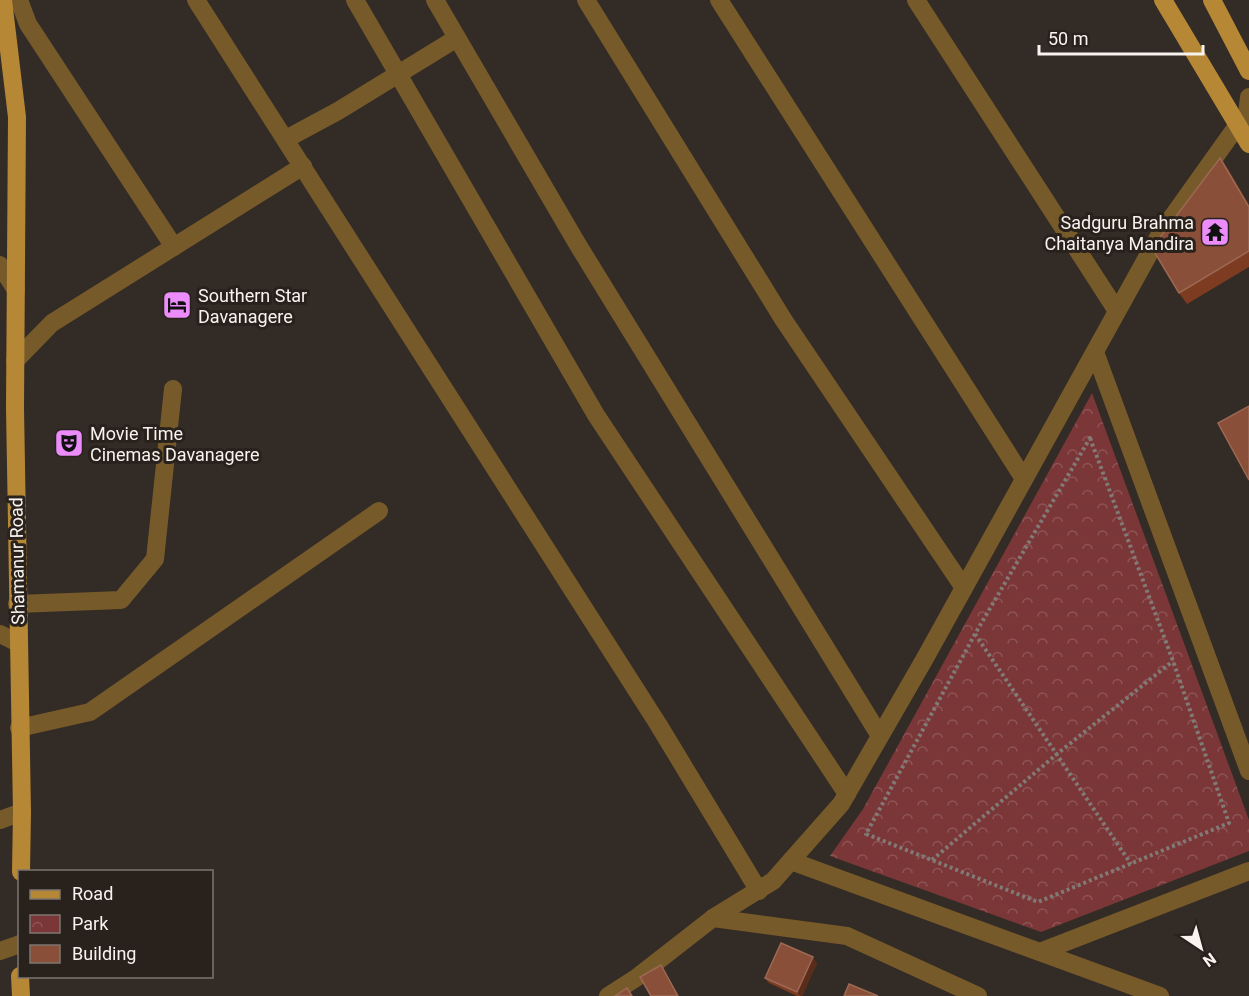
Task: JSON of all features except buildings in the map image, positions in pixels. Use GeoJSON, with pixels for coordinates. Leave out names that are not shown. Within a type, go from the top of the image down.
{"type":"FeatureCollection","features":[{"type":"Feature","properties":{"kind":"main road","name":"Shamanur Road"},"geometry":{"type":"LineString","coordinates":[[3,0],[17,117],[15,361],[21,870]]}},
{"type":"Feature","properties":{"kind":"main road"},"geometry":{"type":"LineString","coordinates":[[1163,0],[1249,144]]}},
{"type":"Feature","properties":{"kind":"main road"},"geometry":{"type":"LineString","coordinates":[[1212,0],[1249,71]]}},
{"type":"Feature","properties":{"kind":"main road"},"geometry":{"type":"LineString","coordinates":[[20,978],[21,996]]}},
{"type":"Feature","properties":{"kind":"street"},"geometry":{"type":"LineString","coordinates":[[19,0],[28,24],[174,247]]}},
{"type":"Feature","properties":{"kind":"street"},"geometry":{"type":"LineString","coordinates":[[196,0],[658,724],[759,891]]}},
{"type":"Feature","properties":{"kind":"street"},"geometry":{"type":"LineString","coordinates":[[356,0],[596,416],[847,794]]}},
{"type":"Feature","properties":{"kind":"street"},"geometry":{"type":"LineString","coordinates":[[435,0],[578,245],[880,736]]}},
{"type":"Feature","properties":{"kind":"street"},"geometry":{"type":"LineString","coordinates":[[586,0],[783,319],[964,588]]}},
{"type":"Feature","properties":{"kind":"street"},"geometry":{"type":"LineString","coordinates":[[719,0],[1024,480]]}},
{"type":"Feature","properties":{"kind":"street"},"geometry":{"type":"LineString","coordinates":[[916,0],[1117,311]]}},
{"type":"Feature","properties":{"kind":"street"},"geometry":{"type":"LineString","coordinates":[[286,139],[339,111],[457,38]]}},
{"type":"Feature","properties":{"kind":"street"},"geometry":{"type":"LineString","coordinates":[[608,996],[636,978],[713,918],[773,881],[841,804],[964,588],[1160,234],[1247,114],[1249,97]]}},
{"type":"Feature","properties":{"kind":"street"},"geometry":{"type":"LineString","coordinates":[[15,361],[52,323],[303,166]]}},
{"type":"Feature","properties":{"kind":"street"},"geometry":{"type":"LineString","coordinates":[[0,265],[16,290]]}},
{"type":"Feature","properties":{"kind":"street"},"geometry":{"type":"LineString","coordinates":[[1095,352],[1249,771]]}},
{"type":"Feature","properties":{"kind":"street"},"geometry":{"type":"LineString","coordinates":[[17,604],[121,600],[155,560],[173,389]]}},
{"type":"Feature","properties":{"kind":"street"},"geometry":{"type":"LineString","coordinates":[[20,728],[90,712],[378,512]]}},
{"type":"Feature","properties":{"kind":"street"},"geometry":{"type":"LineString","coordinates":[[0,634],[18,643]]}},
{"type":"Feature","properties":{"kind":"street"},"geometry":{"type":"LineString","coordinates":[[0,820],[21,812]]}},
{"type":"Feature","properties":{"kind":"street"},"geometry":{"type":"LineString","coordinates":[[791,861],[1160,996]]}},
{"type":"Feature","properties":{"kind":"street"},"geometry":{"type":"LineString","coordinates":[[1040,952],[1249,871]]}},
{"type":"Feature","properties":{"kind":"street"},"geometry":{"type":"LineString","coordinates":[[713,918],[847,936],[978,996]]}},
{"type":"Feature","properties":{"kind":"street"},"geometry":{"type":"LineString","coordinates":[[0,951],[18,945]]}},
{"type":"Feature","properties":{"kind":"path"},"geometry":{"type":"LineString","coordinates":[[1090,438],[1173,661],[1229,824],[1038,902],[866,834],[975,634],[1090,438]]}},
{"type":"Feature","properties":{"kind":"path"},"geometry":{"type":"LineString","coordinates":[[975,634],[1131,864]]}},
{"type":"Feature","properties":{"kind":"path"},"geometry":{"type":"LineString","coordinates":[[932,860],[1057,754],[1173,661]]}},
{"type":"Feature","properties":{"kind":"green space"},"geometry":{"type":"Polygon","coordinates":[[[1092,393],[1249,820],[1249,851],[1041,932],[830,856],[863,809],[1092,393]]]}},
{"type":"Feature","properties":{"kind":"place","name":"Sadguru Brahma Chaitanya Mandira"},"geometry":{"type":"Point","coordinates":[1215,232]}},
{"type":"Feature","properties":{"kind":"place","name":"Southern Star Davanagere"},"geometry":{"type":"Point","coordinates":[177,305]}},
{"type":"Feature","properties":{"kind":"place","name":"Movie Time Cinemas Davanagere"},"geometry":{"type":"Point","coordinates":[69,443]}}]}
